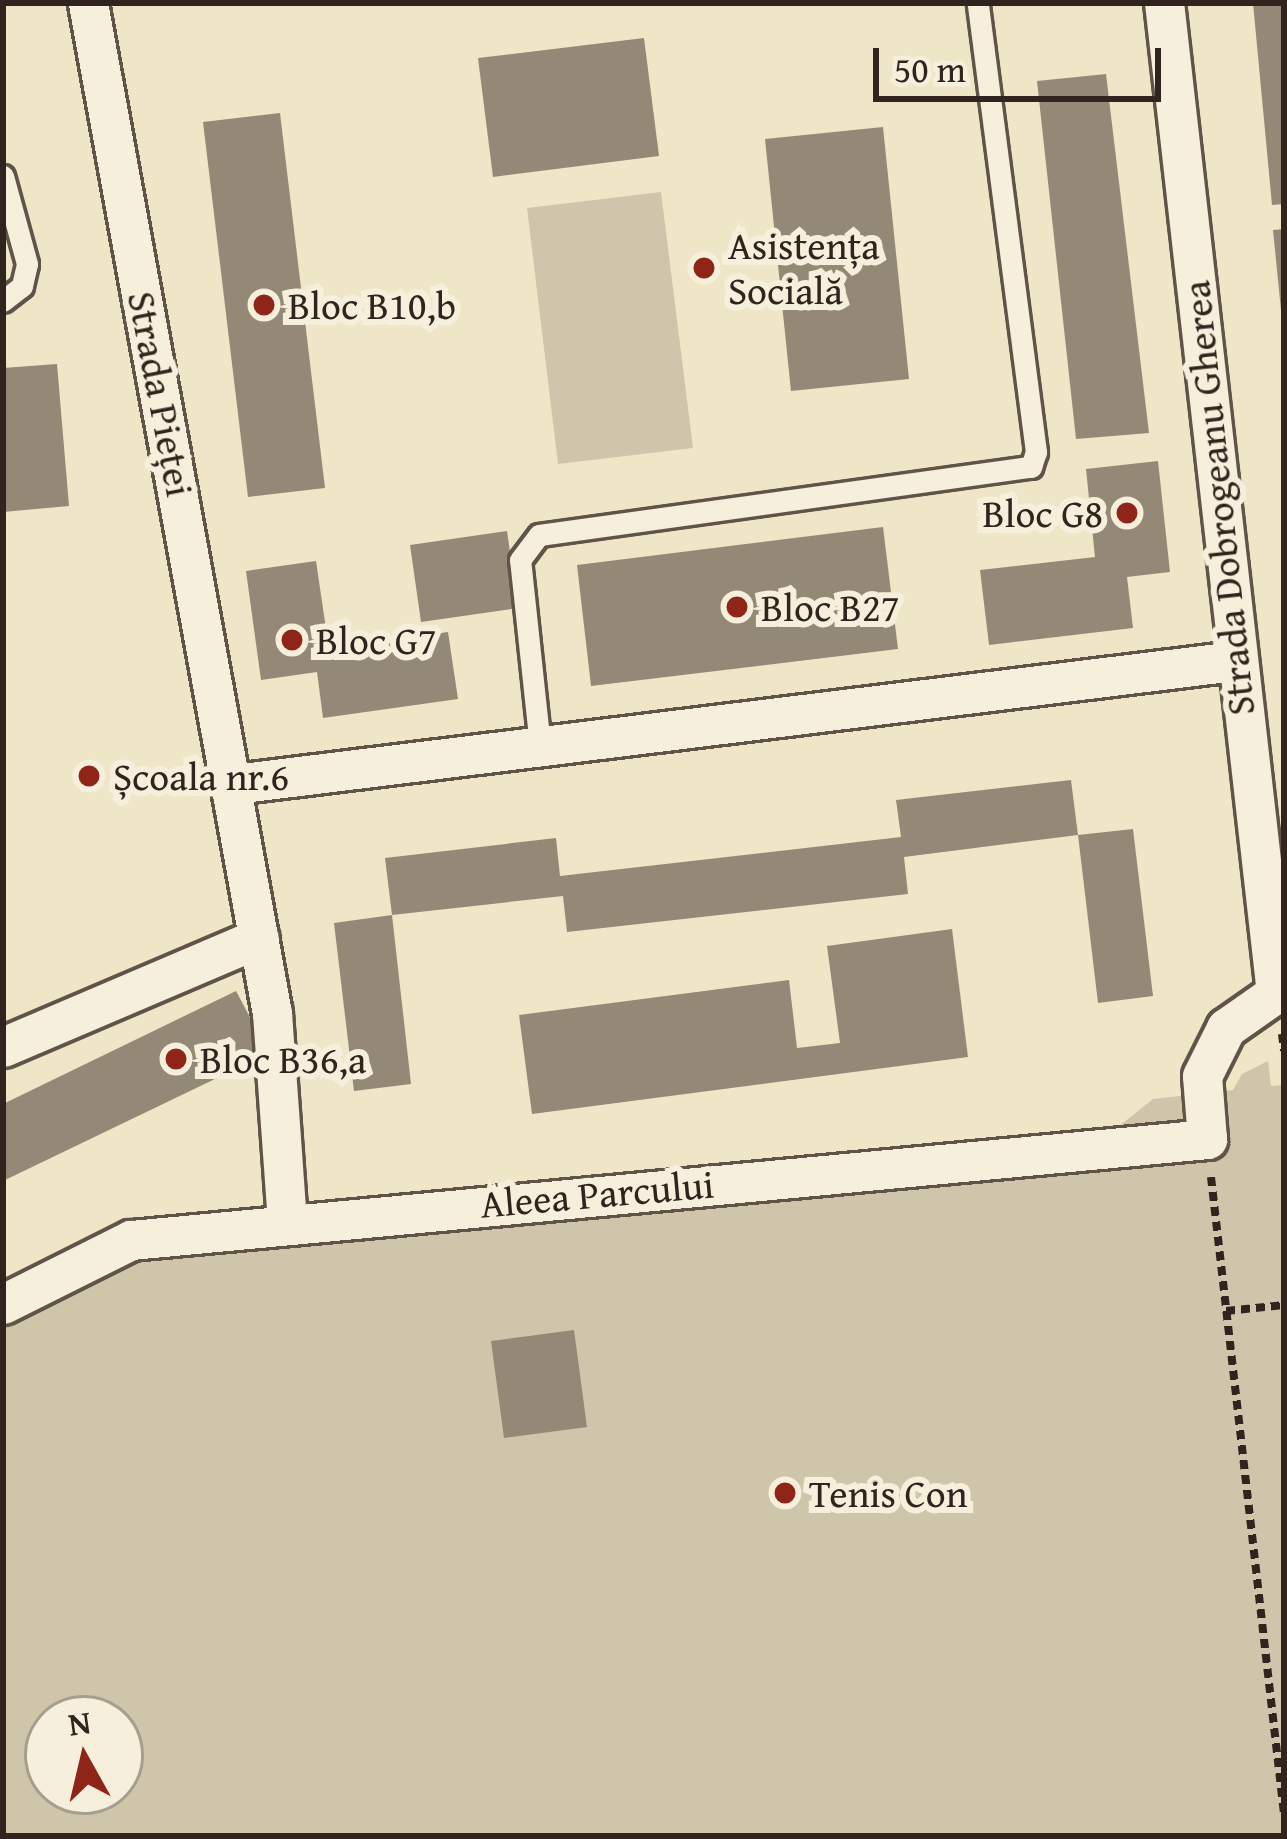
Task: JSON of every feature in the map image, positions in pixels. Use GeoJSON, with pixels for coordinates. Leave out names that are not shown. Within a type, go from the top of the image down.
{"type":"FeatureCollection","features":[{"type":"Feature","properties":{"kind":"street","name":"Strada Pieței"},"geometry":{"type":"LineString","coordinates":[[88,3],[234,784],[259,938],[287,1222]]}},
{"type":"Feature","properties":{"kind":"street","name":"Strada Dobrogeanu Gherea"},"geometry":{"type":"LineString","coordinates":[[1164,3],[1276,993],[1226,1028],[1202,1076],[1207,1139]]}},
{"type":"Feature","properties":{"kind":"street"},"geometry":{"type":"LineString","coordinates":[[234,784],[1235,661]]}},
{"type":"Feature","properties":{"kind":"street"},"geometry":{"type":"LineString","coordinates":[[3,1047],[259,938]]}},
{"type":"Feature","properties":{"kind":"street","name":"Aleea Parcului"},"geometry":{"type":"LineString","coordinates":[[3,1304],[131,1240],[1207,1139]]}},
{"type":"Feature","properties":{"kind":"lane"},"geometry":{"type":"LineString","coordinates":[[540,746],[520,560],[539,536],[1031,467],[1036,452],[978,3]]}},
{"type":"Feature","properties":{"kind":"lane"},"geometry":{"type":"LineString","coordinates":[[3,176],[27,264],[22,286],[3,301]]}},
{"type":"Feature","properties":{"kind":"path"},"geometry":{"type":"LineString","coordinates":[[1207,1139],[1284,1814]]}},
{"type":"Feature","properties":{"kind":"path"},"geometry":{"type":"LineString","coordinates":[[1226,1311],[1284,1305]]}},
{"type":"Feature","properties":{"kind":"shaded area"},"geometry":{"type":"Polygon","coordinates":[[[661,192],[693,448],[558,464],[527,208],[661,192]]]}},
{"type":"Feature","properties":{"kind":"shaded area"},"geometry":{"type":"Polygon","coordinates":[[[1268,1061],[1271,1086],[1284,1085],[1284,1836],[3,1836],[3,1324],[143,1256],[1103,1139],[1153,1099],[1233,1090],[1242,1074],[1268,1061]]]}},
{"type":"Feature","properties":{"kind":"building"},"geometry":{"type":"Polygon","coordinates":[[[1253,3],[1284,3],[1284,204],[1272,205],[1253,3]]]}},
{"type":"Feature","properties":{"kind":"building"},"geometry":{"type":"Polygon","coordinates":[[[644,38],[659,156],[493,177],[478,58],[644,38]]]}},
{"type":"Feature","properties":{"kind":"building"},"geometry":{"type":"Polygon","coordinates":[[[1106,74],[1149,433],[1076,439],[1037,81],[1106,74]]]}},
{"type":"Feature","properties":{"kind":"building"},"geometry":{"type":"Polygon","coordinates":[[[280,113],[325,488],[248,497],[203,122],[280,113]]]}},
{"type":"Feature","properties":{"kind":"building"},"geometry":{"type":"Polygon","coordinates":[[[883,127],[909,379],[791,391],[765,139],[883,127]]]}},
{"type":"Feature","properties":{"kind":"building"},"geometry":{"type":"Polygon","coordinates":[[[1284,229],[1284,310],[1281,310],[1273,230],[1284,229]]]}},
{"type":"Feature","properties":{"kind":"building"},"geometry":{"type":"Polygon","coordinates":[[[57,364],[69,506],[3,512],[3,368],[57,364]]]}},
{"type":"Feature","properties":{"kind":"building","name":"Bloc G8"},"geometry":{"type":"Polygon","coordinates":[[[1158,461],[1170,572],[1127,577],[1133,628],[989,645],[980,570],[1095,557],[1086,469],[1158,461]]]}},
{"type":"Feature","properties":{"kind":"building","name":"Bloc B27"},"geometry":{"type":"Polygon","coordinates":[[[883,527],[898,649],[591,686],[577,565],[883,527]]]}},
{"type":"Feature","properties":{"kind":"building"},"geometry":{"type":"Polygon","coordinates":[[[507,531],[518,608],[421,622],[410,545],[507,531]]]}},
{"type":"Feature","properties":{"kind":"building","name":"Bloc G7"},"geometry":{"type":"Polygon","coordinates":[[[316,561],[329,649],[448,632],[458,699],[323,718],[317,672],[261,680],[246,571],[316,561]]]}},
{"type":"Feature","properties":{"kind":"building"},"geometry":{"type":"Polygon","coordinates":[[[1071,780],[1078,835],[904,857],[908,894],[567,932],[563,896],[392,915],[385,858],[556,838],[560,876],[901,837],[896,800],[1071,780]]]}},
{"type":"Feature","properties":{"kind":"building"},"geometry":{"type":"Polygon","coordinates":[[[1133,829],[1153,996],[1098,1003],[1078,835],[1133,829]]]}},
{"type":"Feature","properties":{"kind":"building"},"geometry":{"type":"Polygon","coordinates":[[[392,915],[411,1084],[354,1091],[334,923],[392,915]]]}},
{"type":"Feature","properties":{"kind":"building"},"geometry":{"type":"Polygon","coordinates":[[[952,929],[968,1057],[532,1114],[519,1015],[789,980],[797,1048],[840,1043],[827,946],[952,929]]]}},
{"type":"Feature","properties":{"kind":"building"},"geometry":{"type":"Polygon","coordinates":[[[236,991],[269,1053],[3,1181],[3,1104],[236,991]]]}},
{"type":"Feature","properties":{"kind":"building"},"geometry":{"type":"Polygon","coordinates":[[[574,1330],[587,1427],[504,1438],[491,1341],[574,1330]]]}},
{"type":"Feature","properties":{"kind":"place","name":"Asistența Socială"},"geometry":{"type":"Point","coordinates":[704,268]}},
{"type":"Feature","properties":{"kind":"place","name":"Bloc B10,b"},"geometry":{"type":"Point","coordinates":[264,305]}},
{"type":"Feature","properties":{"kind":"place","name":"Bloc G8"},"geometry":{"type":"Point","coordinates":[1127,513]}},
{"type":"Feature","properties":{"kind":"place","name":"Bloc B27"},"geometry":{"type":"Point","coordinates":[737,607]}},
{"type":"Feature","properties":{"kind":"place","name":"Bloc G7"},"geometry":{"type":"Point","coordinates":[292,640]}},
{"type":"Feature","properties":{"kind":"place","name":"Școala nr.6"},"geometry":{"type":"Point","coordinates":[89,776]}},
{"type":"Feature","properties":{"kind":"place","name":"Bloc B36,a"},"geometry":{"type":"Point","coordinates":[176,1059]}},
{"type":"Feature","properties":{"kind":"place","name":"Tenis Con"},"geometry":{"type":"Point","coordinates":[785,1493]}}]}
